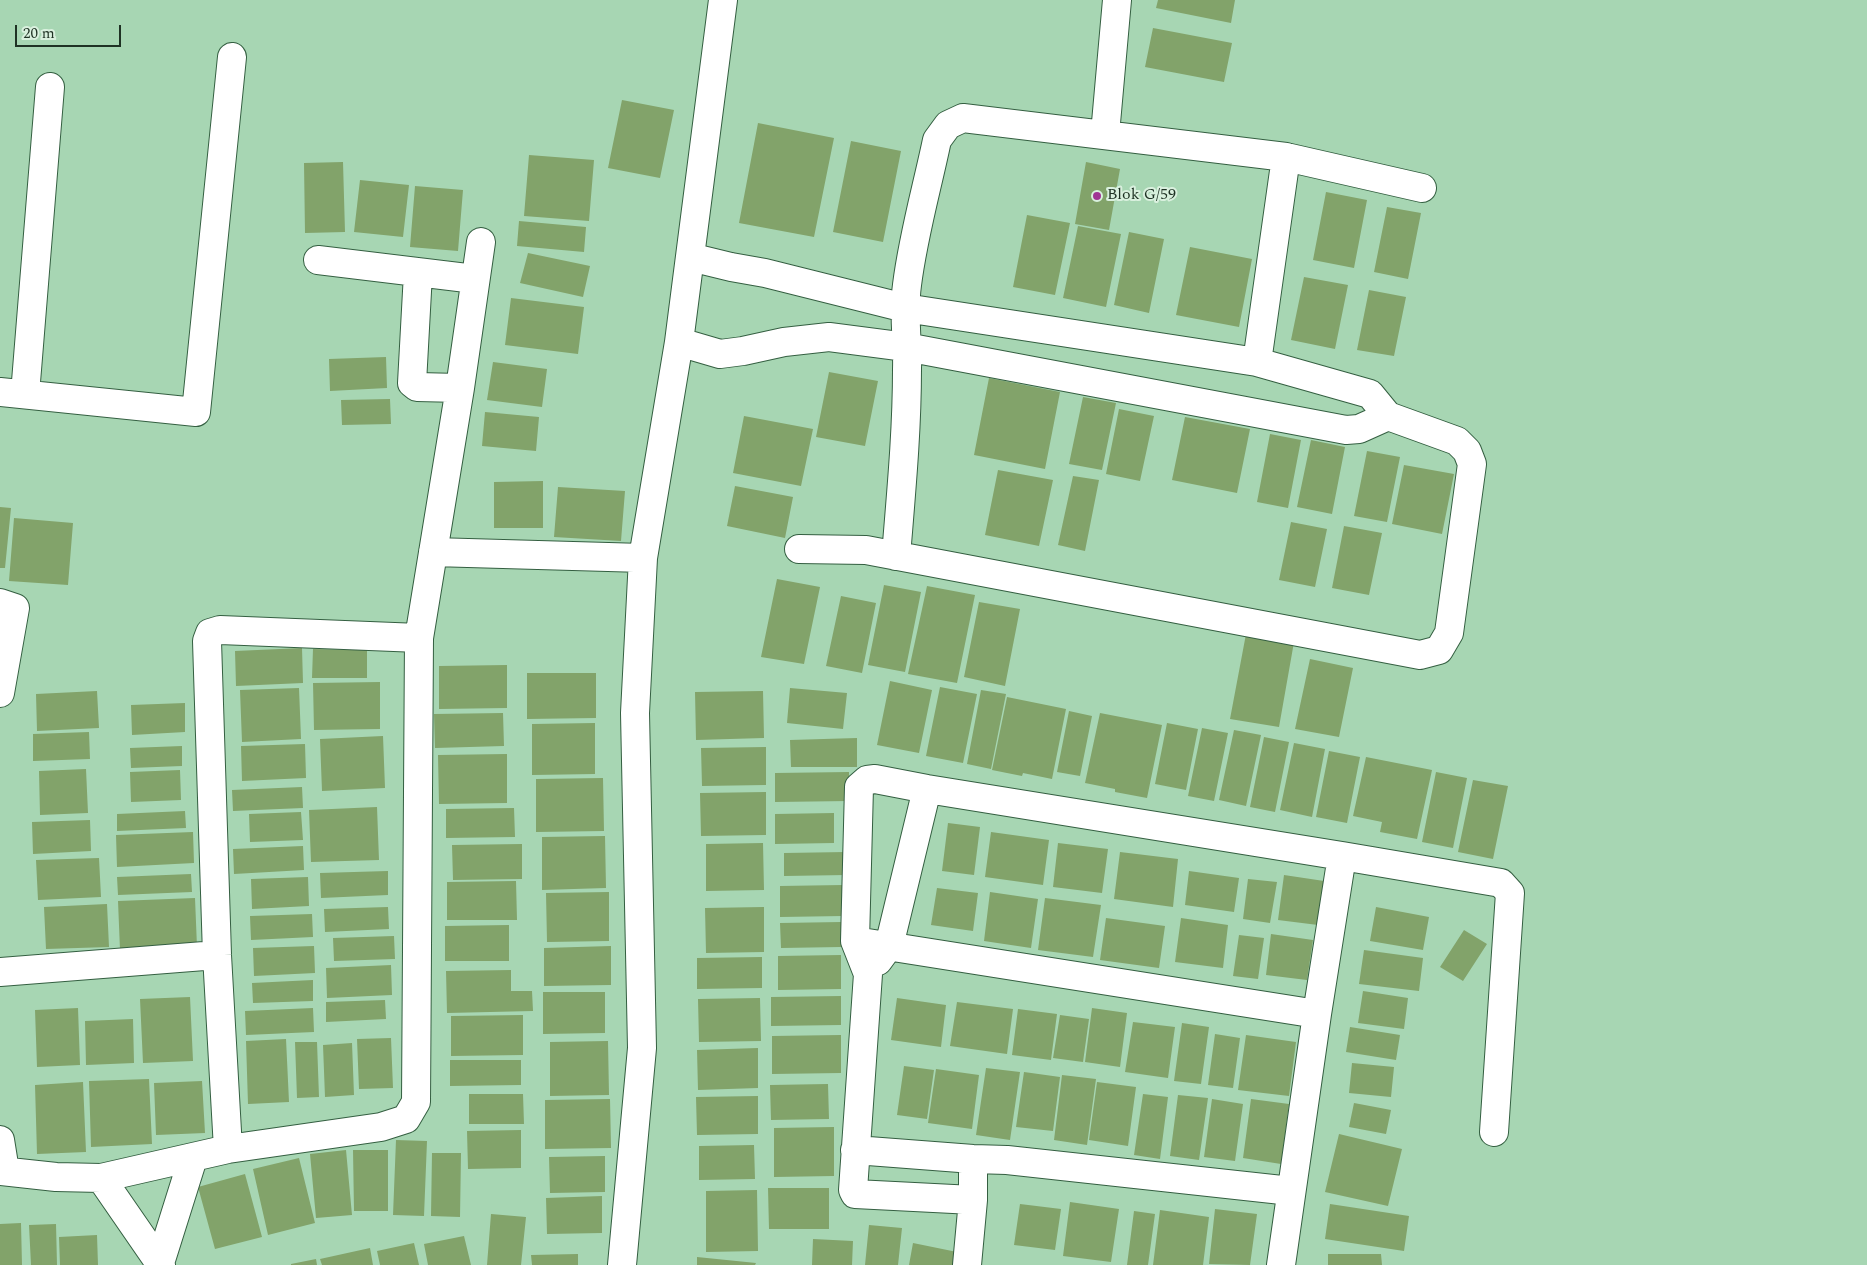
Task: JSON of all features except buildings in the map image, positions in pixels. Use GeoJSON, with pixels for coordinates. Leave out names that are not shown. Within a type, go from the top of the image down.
{"type":"FeatureCollection","features":[{"type":"Feature","properties":{"kind":"street"},"geometry":{"type":"LineString","coordinates":[[622,1265],[642,1048],[634,713],[643,558],[680,342],[723,0]]}},
{"type":"Feature","properties":{"kind":"street"},"geometry":{"type":"LineString","coordinates":[[1105,134],[1117,0]]}},
{"type":"Feature","properties":{"kind":"street"},"geometry":{"type":"LineString","coordinates":[[50,87],[12,393],[196,412],[232,57]]}},
{"type":"Feature","properties":{"kind":"street"},"geometry":{"type":"LineString","coordinates":[[896,556],[905,435],[908,368],[906,308],[910,260],[938,140],[948,125],[963,118],[1286,157],[1422,188]]}},
{"type":"Feature","properties":{"kind":"street"},"geometry":{"type":"LineString","coordinates":[[1257,362],[1286,157]]}},
{"type":"Feature","properties":{"kind":"street"},"geometry":{"type":"LineString","coordinates":[[0,1140],[2,1171],[56,1177],[101,1178],[228,1149],[381,1127],[406,1120],[416,1102],[419,638],[460,388],[481,242]]}},
{"type":"Feature","properties":{"kind":"street"},"geometry":{"type":"LineString","coordinates":[[690,257],[765,273],[906,308],[1257,362],[1370,394],[1388,416],[1457,441],[1468,450],[1472,464],[1449,633],[1439,650],[1420,655],[866,550],[799,549]]}},
{"type":"Feature","properties":{"kind":"street"},"geometry":{"type":"LineString","coordinates":[[318,260],[475,280]]}},
{"type":"Feature","properties":{"kind":"street"},"geometry":{"type":"LineString","coordinates":[[418,273],[412,382],[417,387],[460,388]]}},
{"type":"Feature","properties":{"kind":"street"},"geometry":{"type":"LineString","coordinates":[[680,342],[720,354],[784,342],[829,337],[906,347],[1346,430],[1360,429],[1388,416]]}},
{"type":"Feature","properties":{"kind":"street"},"geometry":{"type":"LineString","coordinates":[[433,552],[643,558]]}},
{"type":"Feature","properties":{"kind":"street"},"geometry":{"type":"LineString","coordinates":[[0,603],[15,608],[0,693]]}},
{"type":"Feature","properties":{"kind":"street"},"geometry":{"type":"LineString","coordinates":[[228,1149],[216,955],[207,641],[210,633],[220,630],[419,638]]}},
{"type":"Feature","properties":{"kind":"street"},"geometry":{"type":"LineString","coordinates":[[973,1200],[864,1195],[853,1192],[868,974],[855,941],[859,787],[867,780],[875,779],[1501,883],[1510,893],[1494,1132]]}},
{"type":"Feature","properties":{"kind":"street"},"geometry":{"type":"LineString","coordinates":[[868,974],[889,946],[927,789]]}},
{"type":"Feature","properties":{"kind":"street"},"geometry":{"type":"LineString","coordinates":[[1281,1265],[1342,856]]}},
{"type":"Feature","properties":{"kind":"street"},"geometry":{"type":"LineString","coordinates":[[855,941],[1317,1014]]}},
{"type":"Feature","properties":{"kind":"street"},"geometry":{"type":"LineString","coordinates":[[0,972],[216,955]]}},
{"type":"Feature","properties":{"kind":"street"},"geometry":{"type":"LineString","coordinates":[[855,1150],[1027,1162],[1291,1191]]}},
{"type":"Feature","properties":{"kind":"street"},"geometry":{"type":"LineString","coordinates":[[161,1264],[193,1158]]}},
{"type":"Feature","properties":{"kind":"street"},"geometry":{"type":"LineString","coordinates":[[967,1265],[973,1200],[972,1159]]}},
{"type":"Feature","properties":{"kind":"street"},"geometry":{"type":"LineString","coordinates":[[101,1178],[161,1264]]}},
{"type":"Feature","properties":{"kind":"place","name":"Blok G/59"},"geometry":{"type":"Point","coordinates":[1097,196]}}]}
